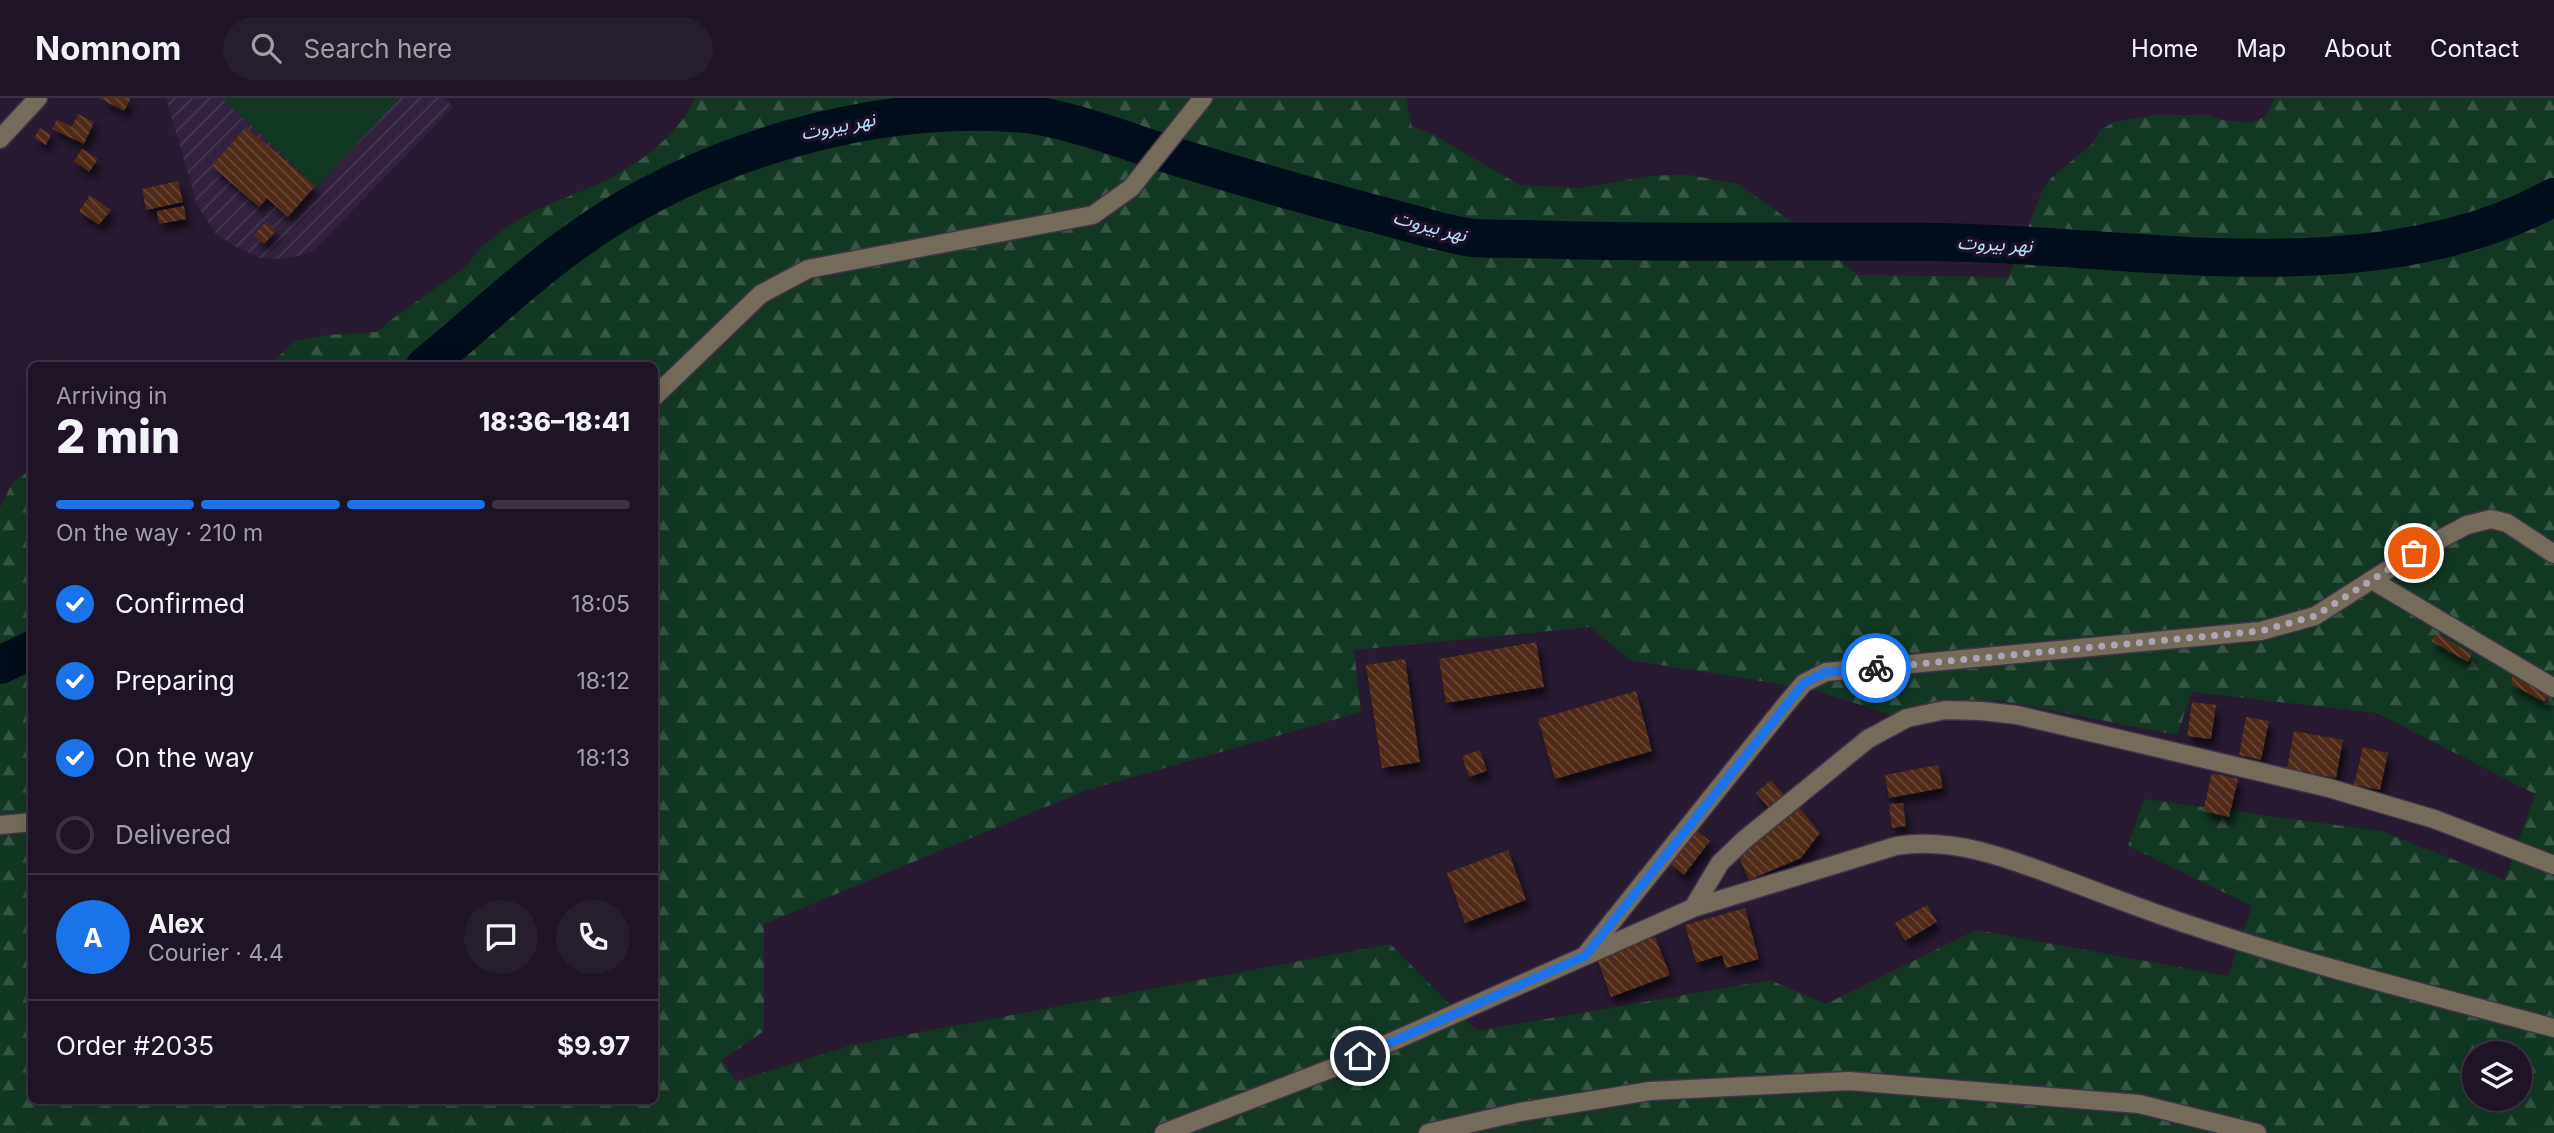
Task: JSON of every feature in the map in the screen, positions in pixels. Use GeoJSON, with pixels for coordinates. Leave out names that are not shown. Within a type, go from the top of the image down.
{"type":"FeatureCollection","features":[{"type":"Feature","properties":{"kind":"street"},"geometry":{"type":"LineString","coordinates":[[0,139],[38,98]]}},
{"type":"Feature","properties":{"kind":"street"},"geometry":{"type":"LineString","coordinates":[[658,393],[761,294],[808,269],[1093,215],[1131,188],[1203,98]]}},
{"type":"Feature","properties":{"kind":"street"},"geometry":{"type":"LineString","coordinates":[[1585,956],[1787,703],[1804,683],[1826,672],[2261,631],[2315,616],[2414,553],[2467,525],[2483,520],[2507,523],[2554,554]]}},
{"type":"Feature","properties":{"kind":"street"},"geometry":{"type":"LineString","coordinates":[[2372,580],[2554,688]]}},
{"type":"Feature","properties":{"kind":"street"},"geometry":{"type":"LineString","coordinates":[[1693,908],[1720,863],[1736,847],[1868,739],[1907,718],[1945,710],[2017,715],[2329,788],[2434,819],[2554,865]]}},
{"type":"Feature","properties":{"kind":"street"},"geometry":{"type":"LineString","coordinates":[[0,825],[28,822]]}},
{"type":"Feature","properties":{"kind":"street"},"geometry":{"type":"LineString","coordinates":[[1164,1133],[1335,1067],[1693,908],[1896,846],[1915,843],[1993,853],[2197,928],[2385,983],[2554,1028]]}},
{"type":"Feature","properties":{"kind":"street"},"geometry":{"type":"LineString","coordinates":[[1428,1133],[1520,1112],[1650,1091],[1849,1081],[2139,1104],[2257,1133]]}},
{"type":"Feature","properties":{"kind":"shaded area"},"geometry":{"type":"Polygon","coordinates":[[[166,98],[444,98],[453,107],[312,252],[286,259],[261,258],[234,246],[216,234],[197,205],[166,98]]]}},
{"type":"Feature","properties":{"kind":"green space"},"geometry":{"type":"Polygon","coordinates":[[[222,98],[400,98],[317,187],[222,98]]]}},
{"type":"Feature","properties":{"kind":"green space"},"geometry":{"type":"Polygon","coordinates":[[[695,98],[1406,98],[1412,127],[1430,133],[1520,185],[1581,188],[1648,176],[1671,175],[1690,175],[1738,184],[1792,222],[1858,275],[2009,277],[2041,193],[2051,178],[2092,144],[2100,130],[2114,122],[2156,115],[2207,115],[2222,120],[2252,123],[2266,116],[2274,98],[2554,98],[2554,1133],[0,1133],[0,508],[12,483],[28,471],[28,1104],[658,1104],[658,362],[273,362],[294,341],[327,335],[377,332],[463,269],[484,245],[519,219],[607,180],[637,162],[665,140],[687,113],[695,98]],[[1590,627],[1354,650],[1361,712],[1084,791],[764,924],[764,1031],[722,1060],[736,1081],[852,1045],[1390,944],[1477,1031],[1770,980],[1826,1004],[1976,930],[2228,976],[2252,906],[2128,846],[2144,799],[2381,831],[2505,880],[2535,794],[2377,713],[2192,692],[2177,735],[1997,700],[1916,723],[1815,690],[1630,660],[1590,627]]]}},
{"type":"Feature","properties":{"kind":"building"},"geometry":{"type":"Polygon","coordinates":[[[99,98],[131,98],[124,111],[99,98]]]}},
{"type":"Feature","properties":{"kind":"building"},"geometry":{"type":"Polygon","coordinates":[[[78,114],[94,122],[84,144],[52,129],[57,119],[72,127],[78,114]]]}},
{"type":"Feature","properties":{"kind":"building"},"geometry":{"type":"Polygon","coordinates":[[[246,127],[315,186],[288,217],[267,198],[259,207],[212,166],[246,127]]]}},
{"type":"Feature","properties":{"kind":"building"},"geometry":{"type":"Polygon","coordinates":[[[40,128],[51,135],[46,145],[34,138],[40,128]]]}},
{"type":"Feature","properties":{"kind":"building"},"geometry":{"type":"Polygon","coordinates":[[[82,149],[98,159],[89,172],[74,161],[82,149]]]}},
{"type":"Feature","properties":{"kind":"building"},"geometry":{"type":"Polygon","coordinates":[[[178,181],[183,202],[146,210],[142,189],[178,181]]]}},
{"type":"Feature","properties":{"kind":"building"},"geometry":{"type":"Polygon","coordinates":[[[90,195],[111,210],[99,225],[79,211],[90,195]]]}},
{"type":"Feature","properties":{"kind":"building"},"geometry":{"type":"Polygon","coordinates":[[[184,206],[186,219],[159,224],[157,211],[184,206]]]}},
{"type":"Feature","properties":{"kind":"building"},"geometry":{"type":"Polygon","coordinates":[[[266,222],[276,231],[264,244],[254,235],[266,222]]]}},
{"type":"Feature","properties":{"kind":"building"},"geometry":{"type":"Polygon","coordinates":[[[2436,633],[2472,654],[2468,662],[2431,641],[2436,633]]]}},
{"type":"Feature","properties":{"kind":"building"},"geometry":{"type":"Polygon","coordinates":[[[1536,642],[1544,687],[1446,703],[1439,659],[1536,642]]]}},
{"type":"Feature","properties":{"kind":"building"},"geometry":{"type":"Polygon","coordinates":[[[1405,659],[1420,762],[1382,768],[1366,665],[1405,659]]]}},
{"type":"Feature","properties":{"kind":"building"},"geometry":{"type":"Polygon","coordinates":[[[2513,673],[2549,694],[2544,702],[2511,684],[2513,673]]]}},
{"type":"Feature","properties":{"kind":"building"},"geometry":{"type":"Polygon","coordinates":[[[1636,691],[1652,751],[1555,779],[1538,719],[1636,691]]]}},
{"type":"Feature","properties":{"kind":"building"},"geometry":{"type":"Polygon","coordinates":[[[2192,702],[2216,705],[2211,739],[2187,736],[2192,702]]]}},
{"type":"Feature","properties":{"kind":"building"},"geometry":{"type":"Polygon","coordinates":[[[2246,717],[2269,721],[2261,760],[2239,755],[2246,717]]]}},
{"type":"Feature","properties":{"kind":"building"},"geometry":{"type":"Polygon","coordinates":[[[2294,731],[2343,740],[2336,778],[2287,769],[2294,731]]]}},
{"type":"Feature","properties":{"kind":"building"},"geometry":{"type":"Polygon","coordinates":[[[2363,747],[2388,753],[2380,790],[2354,785],[2363,747]]]}},
{"type":"Feature","properties":{"kind":"building"},"geometry":{"type":"Polygon","coordinates":[[[1480,750],[1487,771],[1469,777],[1462,756],[1480,750]]]}},
{"type":"Feature","properties":{"kind":"building"},"geometry":{"type":"Polygon","coordinates":[[[1938,765],[1943,788],[1889,798],[1885,775],[1938,765]]]}},
{"type":"Feature","properties":{"kind":"building"},"geometry":{"type":"Polygon","coordinates":[[[2212,773],[2238,779],[2229,817],[2203,811],[2212,773]]]}},
{"type":"Feature","properties":{"kind":"building"},"geometry":{"type":"Polygon","coordinates":[[[1771,780],[1786,797],[1771,810],[1756,793],[1771,780]]]}},
{"type":"Feature","properties":{"kind":"building"},"geometry":{"type":"Polygon","coordinates":[[[1903,803],[1906,826],[1892,828],[1889,804],[1903,803]]]}},
{"type":"Feature","properties":{"kind":"building"},"geometry":{"type":"Polygon","coordinates":[[[1800,808],[1820,833],[1801,858],[1749,880],[1739,857],[1800,808]]]}},
{"type":"Feature","properties":{"kind":"building"},"geometry":{"type":"Polygon","coordinates":[[[1695,830],[1710,841],[1684,875],[1670,864],[1695,830]]]}},
{"type":"Feature","properties":{"kind":"building"},"geometry":{"type":"Polygon","coordinates":[[[1508,850],[1526,900],[1465,923],[1447,873],[1508,850]]]}},
{"type":"Feature","properties":{"kind":"building"},"geometry":{"type":"Polygon","coordinates":[[[1927,905],[1937,922],[1905,941],[1895,923],[1927,905]]]}},
{"type":"Feature","properties":{"kind":"building"},"geometry":{"type":"Polygon","coordinates":[[[1745,908],[1759,959],[1726,968],[1722,955],[1696,963],[1685,925],[1745,908]]]}},
{"type":"Feature","properties":{"kind":"building"},"geometry":{"type":"Polygon","coordinates":[[[1655,937],[1670,975],[1611,997],[1597,958],[1655,937]]]}},
{"type":"Feature","properties":{"kind":"waterway","name":"نهر بيروت"},"geometry":{"type":"LineString","coordinates":[[430,362],[572,244],[621,211],[675,183],[732,158],[792,139],[853,124],[914,115],[975,112],[1051,118],[1317,198],[1441,232],[1480,238],[1676,242],[1942,242],[2241,258],[2307,257],[2372,252],[2436,241],[2496,223],[2554,197]]}},
{"type":"Feature","properties":{"kind":"waterway","name":"نهر بيروت"},"geometry":{"type":"LineString","coordinates":[[0,665],[28,652]]}},
{"type":"Feature","properties":{"kind":"way so far"},"geometry":{"type":"LineString","coordinates":[[1876,668],[2261,631],[2315,616],[2414,553]]}},
{"type":"Feature","properties":{"kind":"route"},"geometry":{"type":"LineString","coordinates":[[1360,1056],[1585,956],[1804,683],[1826,672],[1876,668]]}}]}
